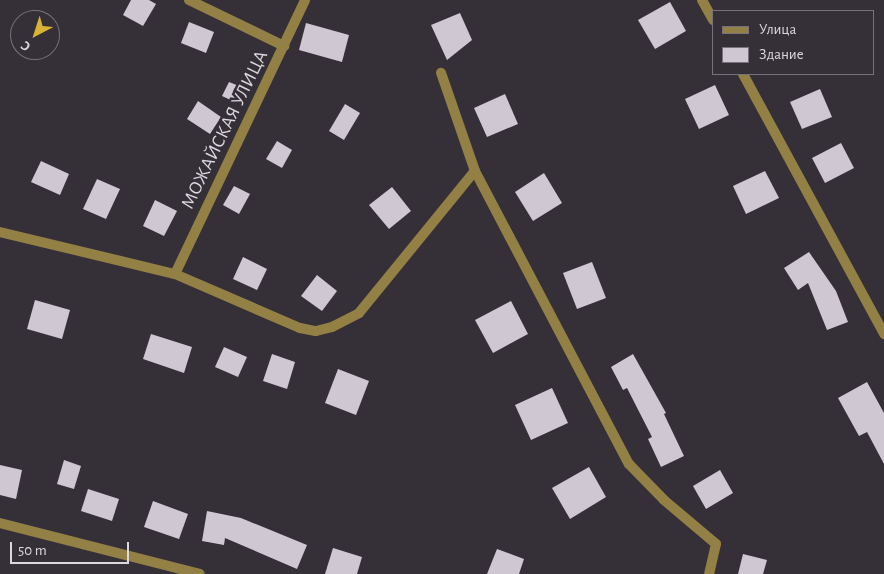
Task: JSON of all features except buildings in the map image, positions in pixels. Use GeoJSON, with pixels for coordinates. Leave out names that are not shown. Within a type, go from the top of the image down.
{"type":"FeatureCollection","features":[{"type":"Feature","properties":{"kind":"street"},"geometry":{"type":"LineString","coordinates":[[189,0],[284,46]]}},
{"type":"Feature","properties":{"kind":"street","name":"МОЖАЙСКАЯ УЛИЦА"},"geometry":{"type":"LineString","coordinates":[[175,274],[305,0]]}},
{"type":"Feature","properties":{"kind":"street"},"geometry":{"type":"LineString","coordinates":[[702,0],[712,18]]}},
{"type":"Feature","properties":{"kind":"street"},"geometry":{"type":"LineString","coordinates":[[442,73],[475,171],[629,464],[664,500],[716,544],[709,574]]}},
{"type":"Feature","properties":{"kind":"street"},"geometry":{"type":"LineString","coordinates":[[744,75],[884,334]]}},
{"type":"Feature","properties":{"kind":"street"},"geometry":{"type":"LineString","coordinates":[[0,232],[175,274],[300,328],[316,331],[332,327],[359,313],[475,171]]}},
{"type":"Feature","properties":{"kind":"street"},"geometry":{"type":"LineString","coordinates":[[0,523],[200,574]]}}]}
